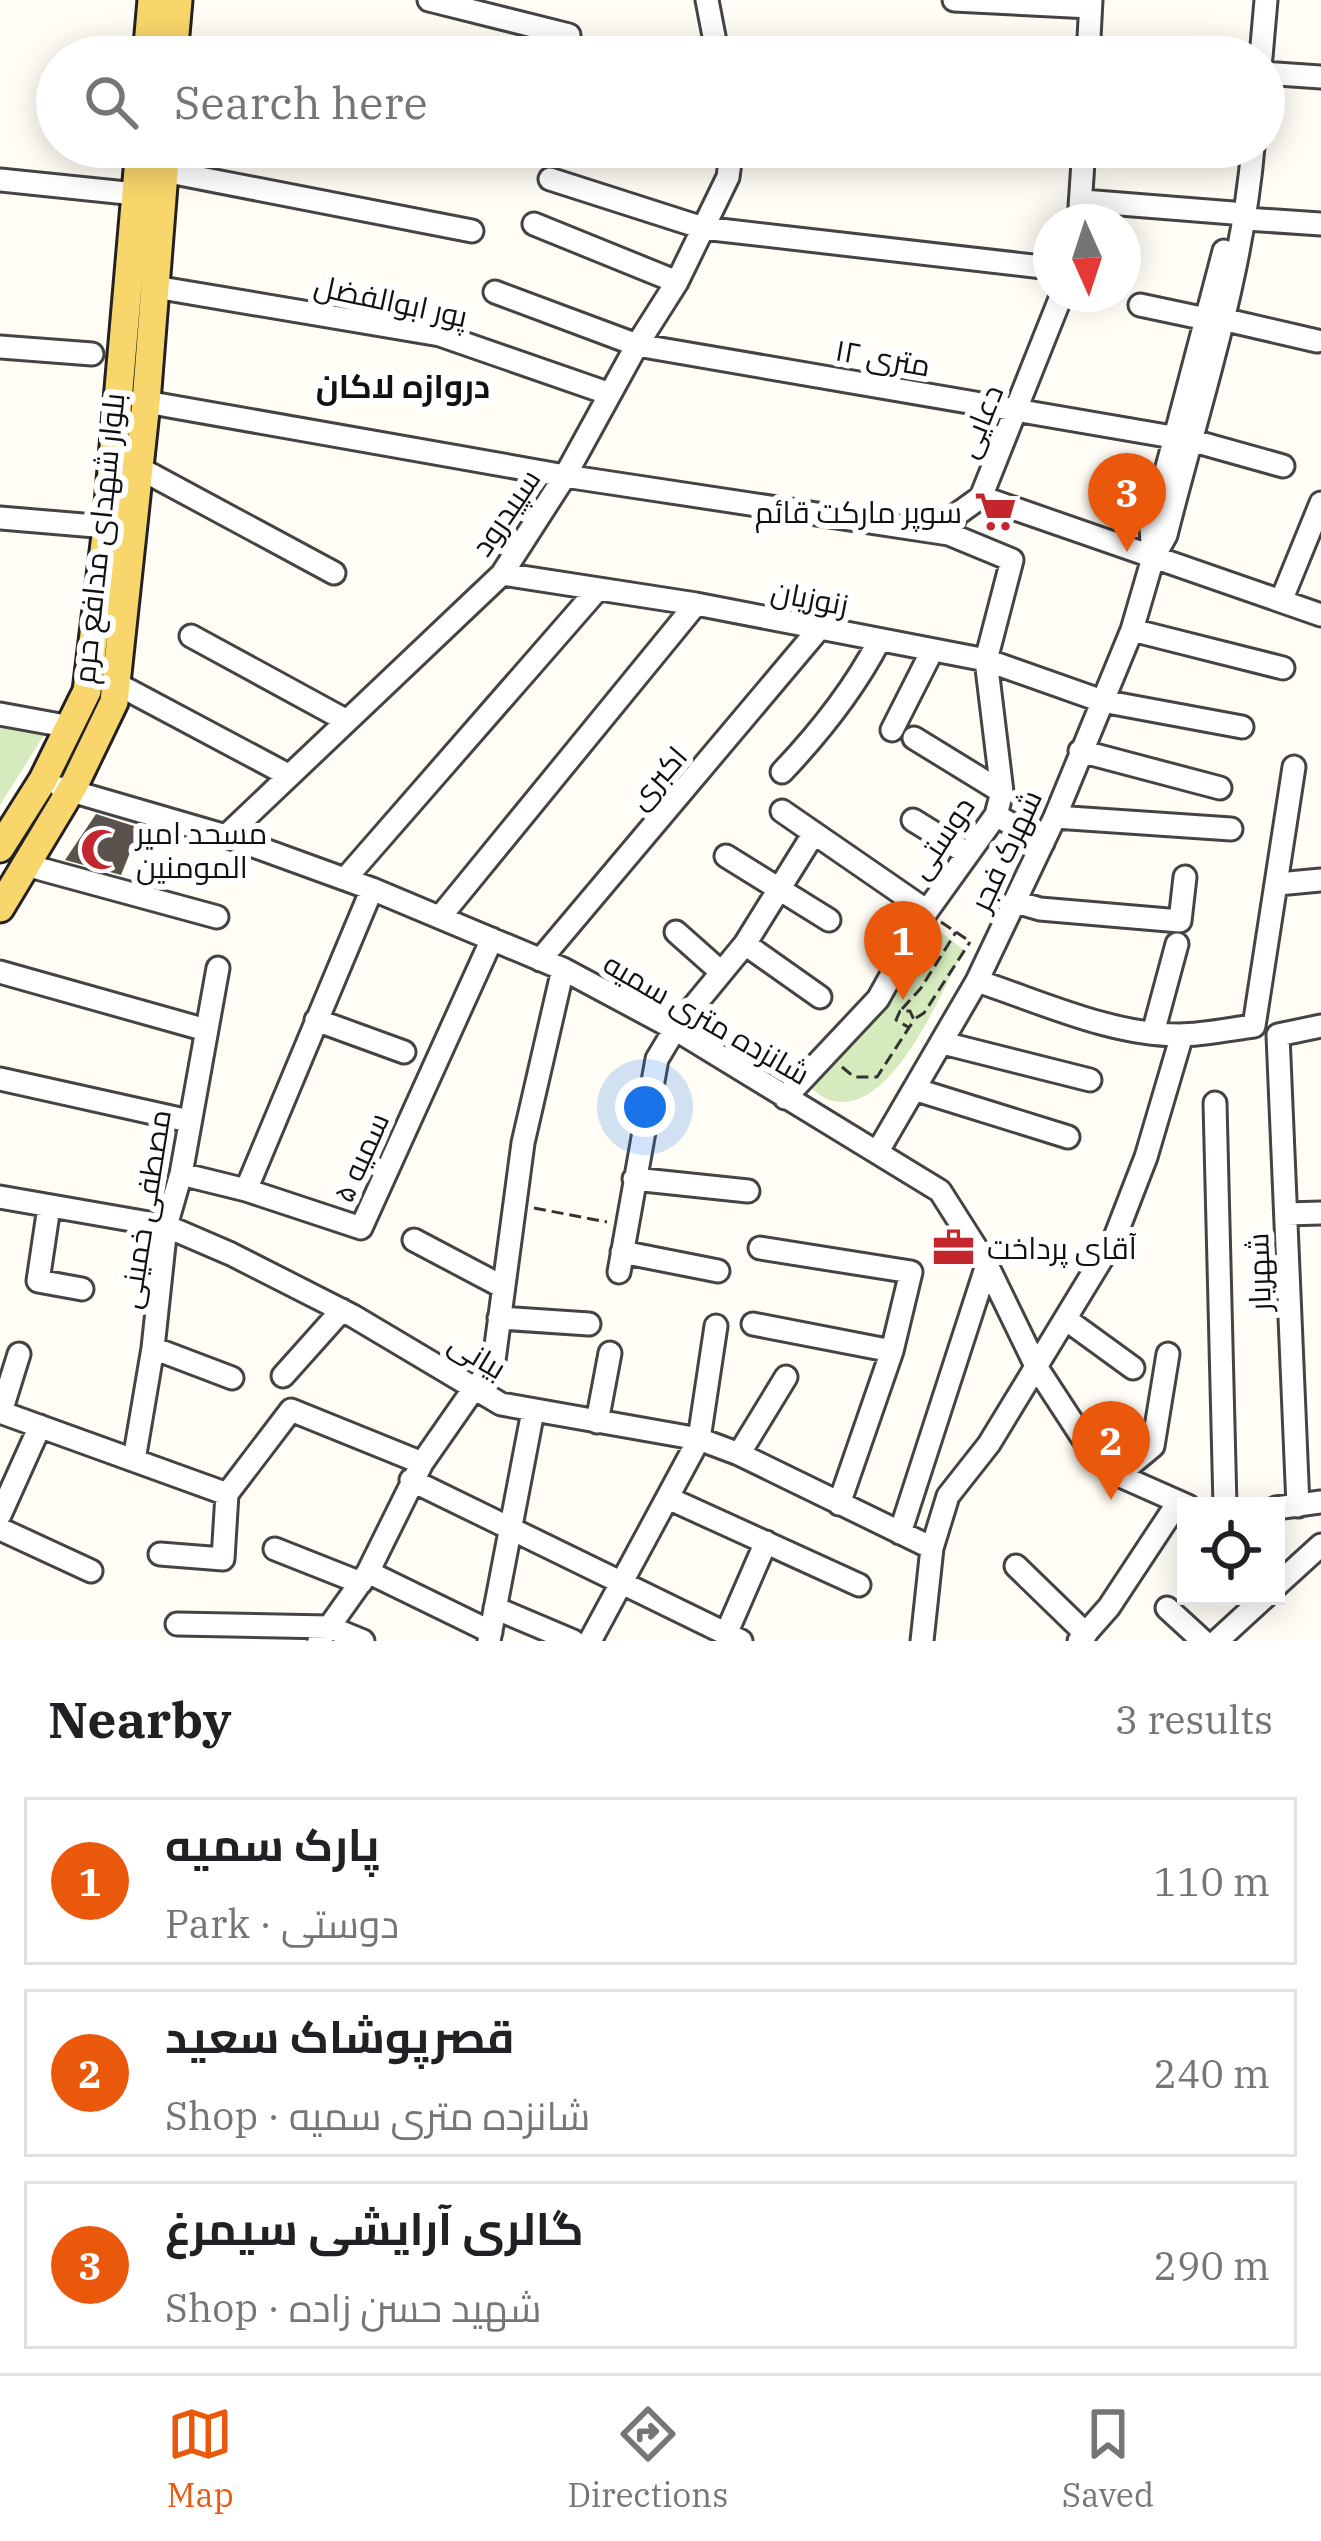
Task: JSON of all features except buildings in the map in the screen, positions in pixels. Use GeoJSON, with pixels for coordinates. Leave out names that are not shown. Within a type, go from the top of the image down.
{"type":"FeatureCollection","features":[{"type":"Feature","properties":{"kind":"main road"},"geometry":{"type":"LineString","coordinates":[[149,36],[152,0]]}},
{"type":"Feature","properties":{"kind":"main road"},"geometry":{"type":"LineString","coordinates":[[175,36],[178,0]]}},
{"type":"Feature","properties":{"kind":"main road","name":"بلوار شهدای مدافع حرم"},"geometry":{"type":"LineString","coordinates":[[0,848],[43,780],[87,691],[107,526],[138,168]]}},
{"type":"Feature","properties":{"kind":"main road","name":"بلوار شهدای مدافع حرم"},"geometry":{"type":"LineString","coordinates":[[0,908],[82,786],[114,701],[146,402],[164,168]]}},
{"type":"Feature","properties":{"kind":"street"},"geometry":{"type":"LineString","coordinates":[[429,0],[569,35]]}},
{"type":"Feature","properties":{"kind":"street"},"geometry":{"type":"LineString","coordinates":[[706,0],[714,36]]}},
{"type":"Feature","properties":{"kind":"street"},"geometry":{"type":"LineString","coordinates":[[954,0],[1091,3],[1089,36]]}},
{"type":"Feature","properties":{"kind":"street"},"geometry":{"type":"LineString","coordinates":[[1249,36],[1252,0]]}},
{"type":"Feature","properties":{"kind":"street"},"geometry":{"type":"LineString","coordinates":[[1263,36],[1266,0]]}},
{"type":"Feature","properties":{"kind":"street"},"geometry":{"type":"LineString","coordinates":[[1285,74],[1321,77]]}},
{"type":"Feature","properties":{"kind":"street"},"geometry":{"type":"LineString","coordinates":[[203,168],[472,231]]}},
{"type":"Feature","properties":{"kind":"street","name":"سپیدرود"},"geometry":{"type":"LineString","coordinates":[[226,836],[502,574],[565,476],[677,282],[730,168]]}},
{"type":"Feature","properties":{"kind":"street"},"geometry":{"type":"LineString","coordinates":[[1081,204],[1083,168]]}},
{"type":"Feature","properties":{"kind":"street","name":"شهرک فجر"},"geometry":{"type":"LineString","coordinates":[[1239,168],[1239,216]]}},
{"type":"Feature","properties":{"kind":"street","name":"شهرک فجر"},"geometry":{"type":"LineString","coordinates":[[878,1151],[943,1043],[1016,902],[1132,630],[1153,558],[1166,535],[1182,439],[1249,168]]}},
{"type":"Feature","properties":{"kind":"street"},"geometry":{"type":"LineString","coordinates":[[550,178],[703,228],[1033,266]]}},
{"type":"Feature","properties":{"kind":"street"},"geometry":{"type":"LineString","coordinates":[[0,181],[136,194]]}},
{"type":"Feature","properties":{"kind":"street"},"geometry":{"type":"LineString","coordinates":[[1141,214],[1321,224]]}},
{"type":"Feature","properties":{"kind":"street"},"geometry":{"type":"LineString","coordinates":[[534,224],[677,282]]}},
{"type":"Feature","properties":{"kind":"street","name":"پور ابوالفضل"},"geometry":{"type":"LineString","coordinates":[[155,287],[440,335],[610,394]]}},
{"type":"Feature","properties":{"kind":"street","name":"۱۲ متری"},"geometry":{"type":"LineString","coordinates":[[495,292],[637,345],[1182,439],[1283,466]]}},
{"type":"Feature","properties":{"kind":"street"},"geometry":{"type":"LineString","coordinates":[[1141,304],[1317,341]]}},
{"type":"Feature","properties":{"kind":"street","name":"دعایی"},"geometry":{"type":"LineString","coordinates":[[949,534],[956,514],[981,497],[1055,312]]}},
{"type":"Feature","properties":{"kind":"street"},"geometry":{"type":"LineString","coordinates":[[0,346],[92,354]]}},
{"type":"Feature","properties":{"kind":"street"},"geometry":{"type":"LineString","coordinates":[[146,402],[565,476],[949,534]]}},
{"type":"Feature","properties":{"kind":"street"},"geometry":{"type":"LineString","coordinates":[[139,468],[334,573]]}},
{"type":"Feature","properties":{"kind":"street"},"geometry":{"type":"LineString","coordinates":[[981,497],[1321,615]]}},
{"type":"Feature","properties":{"kind":"street"},"geometry":{"type":"LineString","coordinates":[[1281,601],[1321,503]]}},
{"type":"Feature","properties":{"kind":"street"},"geometry":{"type":"LineString","coordinates":[[0,518],[107,526]]}},
{"type":"Feature","properties":{"kind":"street","name":"دوستی"},"geometry":{"type":"LineString","coordinates":[[784,1098],[878,999],[927,911],[996,815],[1002,792],[986,660],[1012,560],[949,534]]}},
{"type":"Feature","properties":{"kind":"street","name":"زنوزیان"},"geometry":{"type":"LineString","coordinates":[[502,574],[696,604],[986,660],[1102,701],[1243,727]]}},
{"type":"Feature","properties":{"kind":"street"},"geometry":{"type":"LineString","coordinates":[[345,879],[598,589]]}},
{"type":"Feature","properties":{"kind":"street"},"geometry":{"type":"LineString","coordinates":[[440,917],[696,604]]}},
{"type":"Feature","properties":{"kind":"street","name":"اکبری"},"geometry":{"type":"LineString","coordinates":[[539,960],[818,630]]}},
{"type":"Feature","properties":{"kind":"street"},"geometry":{"type":"LineString","coordinates":[[1132,630],[1283,668]]}},
{"type":"Feature","properties":{"kind":"street"},"geometry":{"type":"LineString","coordinates":[[191,636],[347,721]]}},
{"type":"Feature","properties":{"kind":"street"},"geometry":{"type":"LineString","coordinates":[[782,772],[821,731],[863,673],[879,641]]}},
{"type":"Feature","properties":{"kind":"street"},"geometry":{"type":"LineString","coordinates":[[932,651],[903,734],[1002,792]]}},
{"type":"Feature","properties":{"kind":"street"},"geometry":{"type":"LineString","coordinates":[[117,684],[288,775]]}},
{"type":"Feature","properties":{"kind":"street"},"geometry":{"type":"LineString","coordinates":[[0,714],[70,727]]}},
{"type":"Feature","properties":{"kind":"street"},"geometry":{"type":"LineString","coordinates":[[1080,751],[1220,788]]}},
{"type":"Feature","properties":{"kind":"street"},"geometry":{"type":"LineString","coordinates":[[977,981],[1153,1033],[1182,1035],[1254,1026],[1294,767]]}},
{"type":"Feature","properties":{"kind":"street","name":"شانزده متری سمیه"},"geometry":{"type":"LineString","coordinates":[[43,780],[82,786],[345,879],[563,969],[675,1029],[878,1151],[940,1191],[987,1264],[1036,1368],[1084,1440],[1118,1474],[1177,1503]]}},
{"type":"Feature","properties":{"kind":"street"},"geometry":{"type":"LineString","coordinates":[[782,812],[927,911]]}},
{"type":"Feature","properties":{"kind":"street"},"geometry":{"type":"LineString","coordinates":[[996,815],[1043,843]]}},
{"type":"Feature","properties":{"kind":"street"},"geometry":{"type":"LineString","coordinates":[[1055,817],[1232,829]]}},
{"type":"Feature","properties":{"kind":"street"},"geometry":{"type":"LineString","coordinates":[[913,820],[968,854]]}},
{"type":"Feature","properties":{"kind":"street"},"geometry":{"type":"LineString","coordinates":[[718,1271],[621,1262],[657,1059],[675,1029],[745,944],[814,833]]}},
{"type":"Feature","properties":{"kind":"street"},"geometry":{"type":"LineString","coordinates":[[726,856],[829,920]]}},
{"type":"Feature","properties":{"kind":"street"},"geometry":{"type":"LineString","coordinates":[[26,865],[217,917]]}},
{"type":"Feature","properties":{"kind":"street"},"geometry":{"type":"LineString","coordinates":[[1016,902],[1040,909],[1180,921],[1186,877]]}},
{"type":"Feature","properties":{"kind":"street"},"geometry":{"type":"LineString","coordinates":[[1278,884],[1321,880]]}},
{"type":"Feature","properties":{"kind":"street"},"geometry":{"type":"LineString","coordinates":[[246,1190],[372,890]]}},
{"type":"Feature","properties":{"kind":"street"},"geometry":{"type":"LineString","coordinates":[[676,932],[721,972]]}},
{"type":"Feature","properties":{"kind":"street","name":"سمیه ۵"},"geometry":{"type":"LineString","coordinates":[[181,1174],[361,1228],[492,939]]}},
{"type":"Feature","properties":{"kind":"street"},"geometry":{"type":"LineString","coordinates":[[745,944],[820,997]]}},
{"type":"Feature","properties":{"kind":"street"},"geometry":{"type":"LineString","coordinates":[[1153,1033],[1178,944]]}},
{"type":"Feature","properties":{"kind":"street","name":"مصطفی خمینی"},"geometry":{"type":"LineString","coordinates":[[134,1460],[153,1348],[166,1226],[181,1174],[218,968]]}},
{"type":"Feature","properties":{"kind":"street"},"geometry":{"type":"LineString","coordinates":[[324,1634],[365,1578],[417,1471],[493,1368],[523,1143],[563,969]]}},
{"type":"Feature","properties":{"kind":"street"},"geometry":{"type":"LineString","coordinates":[[0,972],[206,1030]]}},
{"type":"Feature","properties":{"kind":"street"},"geometry":{"type":"LineString","coordinates":[[316,1020],[404,1052]]}},
{"type":"Feature","properties":{"kind":"street","name":"شهریار"},"geometry":{"type":"LineString","coordinates":[[1298,1505],[1278,1035],[1321,1025]]}},
{"type":"Feature","properties":{"kind":"street"},"geometry":{"type":"LineString","coordinates":[[922,1641],[932,1548],[948,1496],[989,1444],[1067,1320],[1123,1217],[1182,1035]]}},
{"type":"Feature","properties":{"kind":"street"},"geometry":{"type":"LineString","coordinates":[[943,1043],[1090,1080]]}},
{"type":"Feature","properties":{"kind":"street"},"geometry":{"type":"LineString","coordinates":[[0,1079],[189,1121]]}},
{"type":"Feature","properties":{"kind":"street"},"geometry":{"type":"LineString","coordinates":[[916,1090],[1068,1137]]}},
{"type":"Feature","properties":{"kind":"street"},"geometry":{"type":"LineString","coordinates":[[1215,1103],[1225,1497]]}},
{"type":"Feature","properties":{"kind":"street"},"geometry":{"type":"LineString","coordinates":[[634,1179],[748,1191]]}},
{"type":"Feature","properties":{"kind":"street","name":"بیانی"},"geometry":{"type":"LineString","coordinates":[[0,1197],[166,1226],[342,1310],[501,1404],[699,1439],[932,1548]]}},
{"type":"Feature","properties":{"kind":"street"},"geometry":{"type":"LineString","coordinates":[[50,1207],[38,1281],[82,1289]]}},
{"type":"Feature","properties":{"kind":"street"},"geometry":{"type":"LineString","coordinates":[[1286,1214],[1321,1213]]}},
{"type":"Feature","properties":{"kind":"street"},"geometry":{"type":"LineString","coordinates":[[415,1240],[503,1287]]}},
{"type":"Feature","properties":{"kind":"street"},"geometry":{"type":"LineString","coordinates":[[760,1248],[911,1272],[892,1351],[839,1504]]}},
{"type":"Feature","properties":{"kind":"street"},"geometry":{"type":"LineString","coordinates":[[900,1534],[987,1264]]}},
{"type":"Feature","properties":{"kind":"street"},"geometry":{"type":"LineString","coordinates":[[283,1376],[342,1310]]}},
{"type":"Feature","properties":{"kind":"street"},"geometry":{"type":"LineString","coordinates":[[499,1318],[589,1324]]}},
{"type":"Feature","properties":{"kind":"street"},"geometry":{"type":"LineString","coordinates":[[1067,1320],[1133,1368]]}},
{"type":"Feature","properties":{"kind":"street"},"geometry":{"type":"LineString","coordinates":[[753,1324],[892,1351]]}},
{"type":"Feature","properties":{"kind":"street"},"geometry":{"type":"LineString","coordinates":[[590,1641],[699,1439],[716,1326]]}},
{"type":"Feature","properties":{"kind":"street"},"geometry":{"type":"LineString","coordinates":[[153,1348],[232,1378]]}},
{"type":"Feature","properties":{"kind":"street"},"geometry":{"type":"LineString","coordinates":[[597,1422],[610,1353]]}},
{"type":"Feature","properties":{"kind":"street"},"geometry":{"type":"LineString","coordinates":[[19,1354],[0,1412],[227,1494]]}},
{"type":"Feature","properties":{"kind":"street"},"geometry":{"type":"LineString","coordinates":[[1118,1474],[1153,1446],[1168,1354]]}},
{"type":"Feature","properties":{"kind":"street"},"geometry":{"type":"LineString","coordinates":[[739,1454],[786,1377]]}},
{"type":"Feature","properties":{"kind":"street"},"geometry":{"type":"LineString","coordinates":[[160,1554],[223,1559],[227,1494],[291,1411],[417,1471],[511,1527],[734,1637],[766,1542]]}},
{"type":"Feature","properties":{"kind":"street"},"geometry":{"type":"LineString","coordinates":[[275,1549],[365,1578],[490,1636],[533,1412]]}},
{"type":"Feature","properties":{"kind":"street"},"geometry":{"type":"LineString","coordinates":[[0,1515],[40,1426]]}},
{"type":"Feature","properties":{"kind":"street"},"geometry":{"type":"LineString","coordinates":[[668,1498],[859,1585]]}},
{"type":"Feature","properties":{"kind":"street"},"geometry":{"type":"LineString","coordinates":[[1016,1566],[1082,1637],[1177,1512]]}},
{"type":"Feature","properties":{"kind":"street"},"geometry":{"type":"LineString","coordinates":[[0,1529],[92,1571]]}},
{"type":"Feature","properties":{"kind":"street"},"geometry":{"type":"LineString","coordinates":[[1285,1578],[1319,1550]]}},
{"type":"Feature","properties":{"kind":"street"},"geometry":{"type":"LineString","coordinates":[[1217,1641],[1256,1605]]}},
{"type":"Feature","properties":{"kind":"street"},"geometry":{"type":"LineString","coordinates":[[496,1608],[573,1641]]}},
{"type":"Feature","properties":{"kind":"street"},"geometry":{"type":"LineString","coordinates":[[1167,1609],[1203,1641]]}},
{"type":"Feature","properties":{"kind":"street"},"geometry":{"type":"LineString","coordinates":[[177,1624],[363,1641]]}},
{"type":"Feature","properties":{"kind":"path"},"geometry":{"type":"LineString","coordinates":[[927,911],[970,942],[924,1013],[908,1028],[898,1025],[896,1015],[922,988],[956,932]]}},
{"type":"Feature","properties":{"kind":"path"},"geometry":{"type":"LineString","coordinates":[[900,1011],[910,1011],[914,1020]]}},
{"type":"Feature","properties":{"kind":"path"},"geometry":{"type":"LineString","coordinates":[[514,1205],[626,1225]]}},
{"type":"Feature","properties":{"kind":"green space"},"geometry":{"type":"Polygon","coordinates":[[[0,725],[44,735],[0,805],[0,725]]]}},
{"type":"Feature","properties":{"kind":"green space"},"geometry":{"type":"Polygon","coordinates":[[[927,921],[964,950],[927,1022],[892,1074],[872,1092],[850,1101],[824,1098],[804,1082],[927,921]]]}},
{"type":"Feature","properties":{"kind":"place","name":"سوپر مارکت قائم"},"geometry":{"type":"Point","coordinates":[996,511]}},
{"type":"Feature","properties":{"kind":"place","name":"گالری آرایشی سیمرغ"},"geometry":{"type":"Point","coordinates":[1127,552]}},
{"type":"Feature","properties":{"kind":"place","name":"مسحد امیر المومنین"},"geometry":{"type":"Point","coordinates":[102,849]}},
{"type":"Feature","properties":{"kind":"place","name":"پارک سمیه"},"geometry":{"type":"Point","coordinates":[903,1000]}},
{"type":"Feature","properties":{"kind":"place","name":"آقای پرداخت"},"geometry":{"type":"Point","coordinates":[953,1247]}},
{"type":"Feature","properties":{"kind":"place","name":"قصرپوشاک سعید"},"geometry":{"type":"Point","coordinates":[1111,1500]}},
{"type":"Feature","properties":{"kind":"district","name":"دروازه لاکان"},"geometry":{"type":"Point","coordinates":[403,385]}}]}
